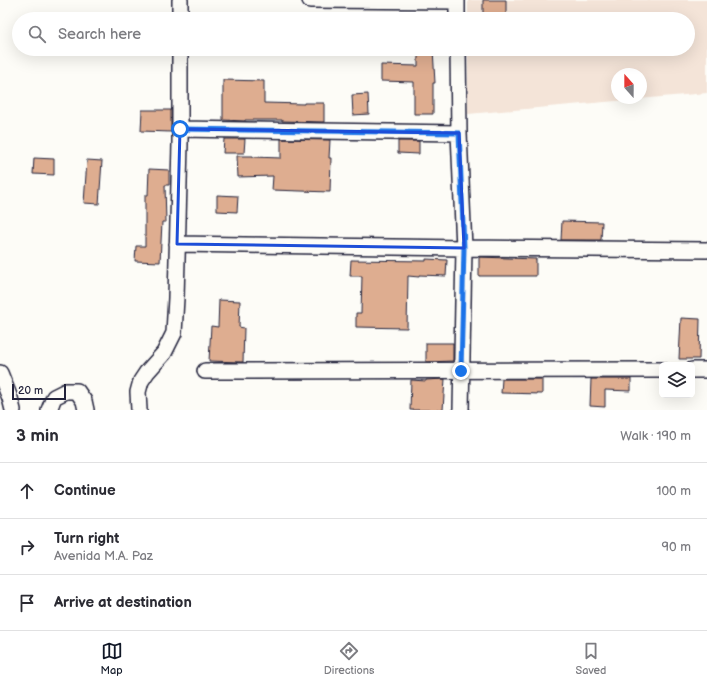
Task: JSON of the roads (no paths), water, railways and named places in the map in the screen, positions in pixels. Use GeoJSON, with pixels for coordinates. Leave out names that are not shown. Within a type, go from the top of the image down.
{"type":"FeatureCollection","features":[{"type":"Feature","properties":{"kind":"street"},"geometry":{"type":"LineString","coordinates":[[180,0],[180,12]]}},
{"type":"Feature","properties":{"kind":"street"},"geometry":{"type":"LineString","coordinates":[[310,0],[457,1],[457,12]]}},
{"type":"Feature","properties":{"kind":"street"},"geometry":{"type":"LineString","coordinates":[[139,410],[138,392],[141,381],[164,353],[174,333],[180,144],[180,56]]}},
{"type":"Feature","properties":{"kind":"street"},"geometry":{"type":"LineString","coordinates":[[458,56],[459,133],[464,248],[460,410]]}},
{"type":"Feature","properties":{"kind":"street"},"geometry":{"type":"LineString","coordinates":[[180,129],[459,133]]}},
{"type":"Feature","properties":{"kind":"street"},"geometry":{"type":"LineString","coordinates":[[177,244],[707,250]]}},
{"type":"Feature","properties":{"kind":"street"},"geometry":{"type":"LineString","coordinates":[[205,371],[659,370]]}},
{"type":"Feature","properties":{"kind":"street"},"geometry":{"type":"LineString","coordinates":[[695,370],[707,370]]}},
{"type":"Feature","properties":{"kind":"street"},"geometry":{"type":"LineString","coordinates":[[0,373],[13,410]]}},
{"type":"Feature","properties":{"kind":"street"},"geometry":{"type":"LineString","coordinates":[[50,410],[54,397],[66,391],[77,391],[84,401],[86,410]]}}]}
